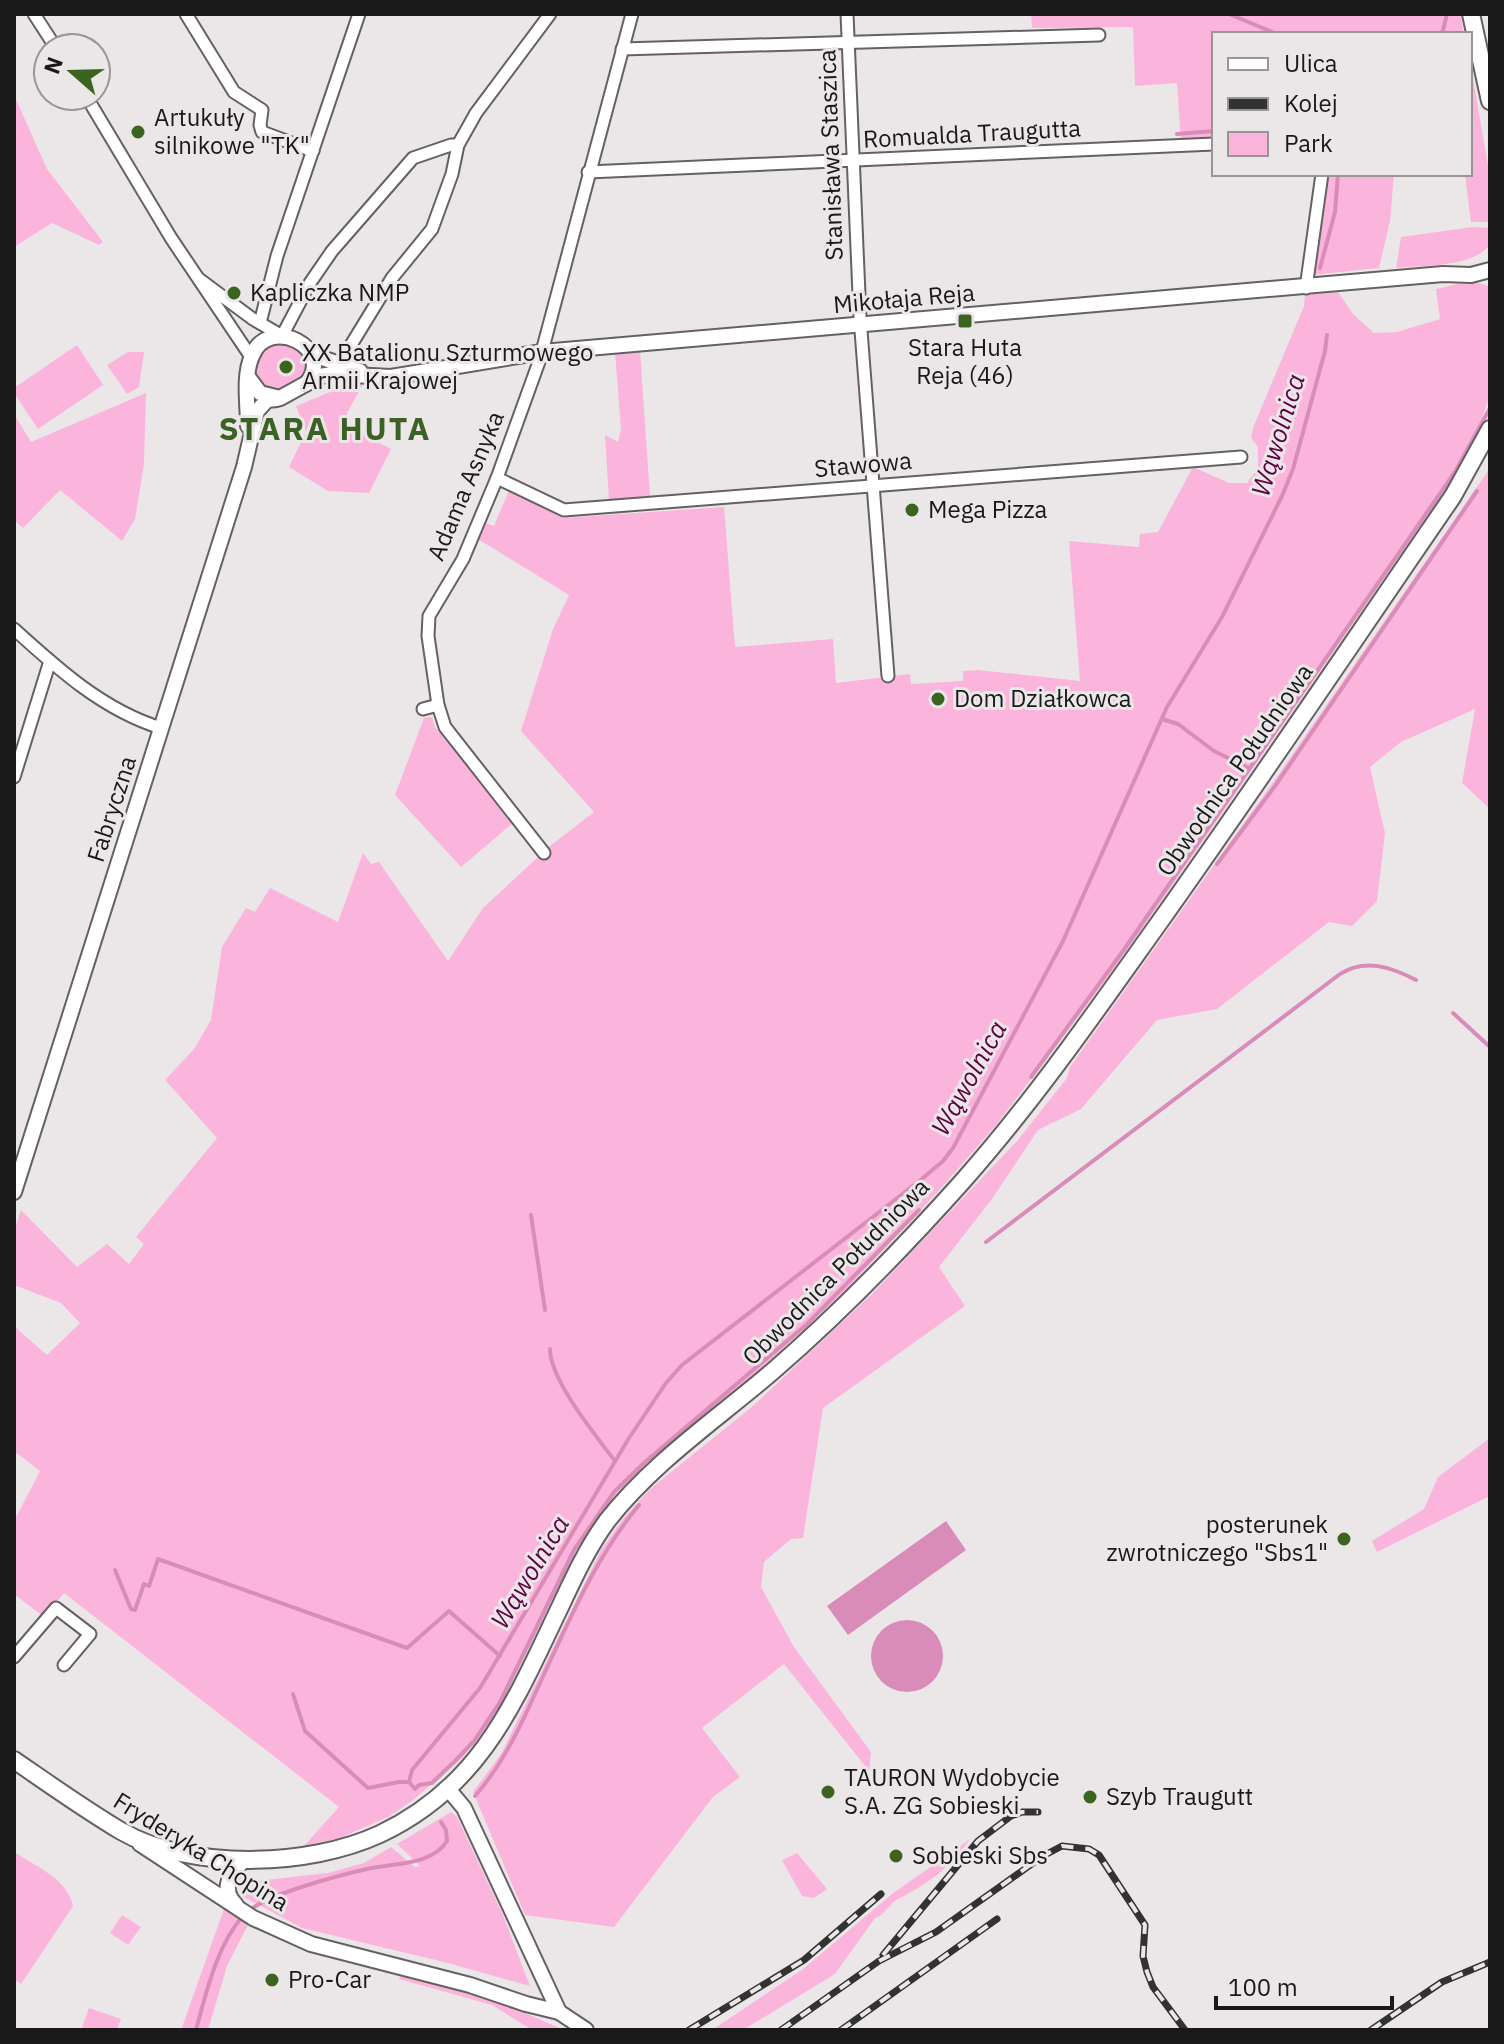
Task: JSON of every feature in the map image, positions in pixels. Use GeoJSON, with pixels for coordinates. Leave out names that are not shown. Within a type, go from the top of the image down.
{"type":"FeatureCollection","features":[{"type":"Feature","properties":{"kind":"main road"},"geometry":{"type":"LineString","coordinates":[[1471,14],[1490,101]]}},
{"type":"Feature","properties":{"kind":"main road"},"geometry":{"type":"LineString","coordinates":[[1453,496],[1490,429]]}},
{"type":"Feature","properties":{"kind":"main road"},"geometry":{"type":"LineString","coordinates":[[1453,496],[1490,448]]}},
{"type":"Feature","properties":{"kind":"main road","name":"Obwodnica Południowa"},"geometry":{"type":"LineString","coordinates":[[124,1833],[181,1852],[245,1859],[289,1859],[344,1849],[400,1824],[449,1790],[480,1754],[510,1710],[578,1568],[607,1521],[655,1470],[798,1349],[864,1286],[998,1139],[1080,1033],[1166,913],[1453,496]]}},
{"type":"Feature","properties":{"kind":"main road","name":"Fryderyka Chopina"},"geometry":{"type":"LineString","coordinates":[[14,1760],[124,1833]]}},
{"type":"Feature","properties":{"kind":"street"},"geometry":{"type":"LineString","coordinates":[[34,14],[46,32]]}},
{"type":"Feature","properties":{"kind":"street"},"geometry":{"type":"LineString","coordinates":[[186,14],[234,92],[262,110],[262,132],[313,151]]}},
{"type":"Feature","properties":{"kind":"street"},"geometry":{"type":"LineString","coordinates":[[260,323],[277,256],[359,14]]}},
{"type":"Feature","properties":{"kind":"street"},"geometry":{"type":"LineString","coordinates":[[282,336],[267,338],[251,357],[248,377],[260,393],[280,398],[336,369],[392,278],[432,229],[452,174],[458,145],[476,113],[550,14]]}},
{"type":"Feature","properties":{"kind":"street","name":"Adama Asnyka"},"geometry":{"type":"LineString","coordinates":[[544,853],[445,727],[438,705],[428,636],[429,616],[463,559],[497,478],[542,352],[632,14]]}},
{"type":"Feature","properties":{"kind":"street","name":"Stanisława Staszica"},"geometry":{"type":"LineString","coordinates":[[847,14],[861,325],[888,676]]}},
{"type":"Feature","properties":{"kind":"street"},"geometry":{"type":"LineString","coordinates":[[622,49],[1099,35]]}},
{"type":"Feature","properties":{"kind":"street"},"geometry":{"type":"LineString","coordinates":[[96,112],[171,238],[251,357]]}},
{"type":"Feature","properties":{"kind":"street","name":"Romualda Traugutta"},"geometry":{"type":"LineString","coordinates":[[588,172],[1212,144]]}},
{"type":"Feature","properties":{"kind":"street"},"geometry":{"type":"LineString","coordinates":[[282,336],[327,258],[413,158],[458,145]]}},
{"type":"Feature","properties":{"kind":"street"},"geometry":{"type":"LineString","coordinates":[[1306,288],[1322,176]]}},
{"type":"Feature","properties":{"kind":"street","name":"Mikołaja Reja"},"geometry":{"type":"LineString","coordinates":[[1443,274],[1490,260]]}},
{"type":"Feature","properties":{"kind":"street","name":"Mikołaja Reja"},"geometry":{"type":"LineString","coordinates":[[336,369],[391,377],[542,352],[1443,274],[1471,275],[1490,270]]}},
{"type":"Feature","properties":{"kind":"street"},"geometry":{"type":"LineString","coordinates":[[1471,275],[1490,280]]}},
{"type":"Feature","properties":{"kind":"street"},"geometry":{"type":"LineString","coordinates":[[199,279],[260,323],[306,347],[336,369]]}},
{"type":"Feature","properties":{"kind":"street"},"geometry":{"type":"LineString","coordinates":[[305,385],[315,366],[314,358],[306,347]]}},
{"type":"Feature","properties":{"kind":"street","name":"Fabryczna"},"geometry":{"type":"LineString","coordinates":[[248,377],[249,440]]}},
{"type":"Feature","properties":{"kind":"street","name":"Fabryczna"},"geometry":{"type":"LineString","coordinates":[[14,1192],[19,1154],[161,728],[244,467],[260,406],[267,400],[280,398]]}},
{"type":"Feature","properties":{"kind":"street","name":"Stawowa"},"geometry":{"type":"LineString","coordinates":[[497,478],[564,510],[1241,457]]}},
{"type":"Feature","properties":{"kind":"street"},"geometry":{"type":"LineString","coordinates":[[14,629],[110,707],[161,728]]}},
{"type":"Feature","properties":{"kind":"street"},"geometry":{"type":"LineString","coordinates":[[14,777],[50,661]]}},
{"type":"Feature","properties":{"kind":"street"},"geometry":{"type":"LineString","coordinates":[[423,709],[438,705]]}},
{"type":"Feature","properties":{"kind":"street"},"geometry":{"type":"LineString","coordinates":[[14,1657],[56,1608],[90,1634],[64,1665]]}},
{"type":"Feature","properties":{"kind":"street"},"geometry":{"type":"LineString","coordinates":[[449,1790],[464,1808],[559,2012],[586,2030]]}},
{"type":"Feature","properties":{"kind":"street","name":"Fryderyka Chopina"},"geometry":{"type":"LineString","coordinates":[[124,1833],[253,1918],[311,1944],[470,1985],[559,2012]]}},
{"type":"Feature","properties":{"kind":"street"},"geometry":{"type":"LineString","coordinates":[[239,1909],[229,1898],[227,1888],[231,1873],[245,1859]]}},
{"type":"Feature","properties":{"kind":"green space"},"geometry":{"type":"Polygon","coordinates":[[[1031,14],[1460,14],[1464,32],[1212,32],[1212,140],[1181,142],[1177,83],[1135,86],[1133,27],[1032,28],[1031,14]]]}},
{"type":"Feature","properties":{"kind":"green space"},"geometry":{"type":"Polygon","coordinates":[[[1472,73],[1489,171],[1490,222],[1471,222],[1465,176],[1472,176],[1472,73]]]}},
{"type":"Feature","properties":{"kind":"green space"},"geometry":{"type":"Polygon","coordinates":[[[14,95],[47,169],[103,242],[99,245],[52,223],[14,247],[14,95]]]}},
{"type":"Feature","properties":{"kind":"green space"},"geometry":{"type":"Polygon","coordinates":[[[1318,176],[1394,176],[1390,221],[1379,268],[1302,276],[1318,176]]]}},
{"type":"Feature","properties":{"kind":"green space"},"geometry":{"type":"Polygon","coordinates":[[[1473,227],[1490,228],[1490,245],[1471,258],[1446,264],[1396,268],[1401,237],[1473,227]]]}},
{"type":"Feature","properties":{"kind":"green space"},"geometry":{"type":"Polygon","coordinates":[[[1480,283],[1490,287],[1490,396],[1467,458],[1115,968],[997,1124],[846,1290],[764,1366],[635,1477],[601,1513],[577,1549],[494,1719],[462,1758],[390,1816],[340,1838],[304,1846],[339,1807],[64,1593],[44,1617],[14,1594],[14,1521],[40,1471],[14,1451],[14,1326],[47,1355],[80,1323],[61,1303],[14,1285],[14,1231],[21,1210],[77,1267],[107,1244],[129,1264],[144,1244],[136,1237],[217,1138],[165,1080],[194,1049],[211,1020],[222,947],[246,908],[255,912],[270,888],[338,922],[363,853],[371,864],[379,862],[448,961],[483,908],[550,846],[594,812],[521,731],[553,629],[569,595],[478,539],[485,523],[494,526],[510,488],[559,512],[562,518],[724,507],[735,647],[833,639],[836,683],[910,674],[911,684],[963,681],[963,671],[978,670],[1080,681],[1069,541],[1139,547],[1140,534],[1158,532],[1193,467],[1229,483],[1247,483],[1258,468],[1258,447],[1251,438],[1253,428],[1304,306],[1305,295],[1338,292],[1353,314],[1374,333],[1397,332],[1440,319],[1436,289],[1480,283]]]}},
{"type":"Feature","properties":{"kind":"green space"},"geometry":{"type":"Polygon","coordinates":[[[280,344],[300,354],[308,366],[303,378],[277,390],[268,389],[256,377],[256,365],[260,354],[268,347],[280,344]]]}},
{"type":"Feature","properties":{"kind":"green space"},"geometry":{"type":"Polygon","coordinates":[[[77,345],[103,385],[38,429],[14,393],[14,388],[77,345]]]}},
{"type":"Feature","properties":{"kind":"green space"},"geometry":{"type":"Polygon","coordinates":[[[640,350],[650,496],[609,500],[605,435],[618,442],[621,429],[615,352],[640,350]]]}},
{"type":"Feature","properties":{"kind":"green space"},"geometry":{"type":"Polygon","coordinates":[[[128,352],[144,352],[139,387],[127,394],[107,365],[128,352]]]}},
{"type":"Feature","properties":{"kind":"green space"},"geometry":{"type":"Polygon","coordinates":[[[364,382],[347,413],[349,428],[391,449],[369,493],[328,491],[289,467],[306,432],[296,406],[345,386],[364,382]]]}},
{"type":"Feature","properties":{"kind":"green space"},"geometry":{"type":"Polygon","coordinates":[[[146,393],[144,464],[135,519],[122,541],[60,490],[23,528],[14,520],[14,414],[31,442],[146,393]]]}},
{"type":"Feature","properties":{"kind":"green space"},"geometry":{"type":"Polygon","coordinates":[[[1490,468],[1490,809],[1462,783],[1475,709],[1401,742],[1370,767],[1385,833],[1377,901],[1352,926],[1329,922],[1217,1009],[1157,1020],[1081,1109],[1038,1130],[992,1199],[939,1267],[965,1306],[823,1408],[803,1538],[791,1539],[764,1562],[761,1587],[794,1647],[871,1752],[869,1771],[784,1664],[702,1728],[740,1777],[713,1797],[614,1927],[525,1915],[473,1792],[501,1754],[601,1550],[622,1520],[650,1489],[753,1406],[872,1294],[1017,1141],[1067,1078],[1070,1067],[1281,771],[1490,468]]]}},
{"type":"Feature","properties":{"kind":"green space"},"geometry":{"type":"Polygon","coordinates":[[[432,717],[435,727],[513,823],[461,867],[395,795],[424,718],[432,717]]]}},
{"type":"Feature","properties":{"kind":"green space"},"geometry":{"type":"Polygon","coordinates":[[[1490,1438],[1490,1496],[1377,1552],[1372,1541],[1424,1509],[1438,1477],[1490,1438]]]}},
{"type":"Feature","properties":{"kind":"green space"},"geometry":{"type":"Polygon","coordinates":[[[451,1812],[457,1817],[503,1915],[530,1986],[302,1928],[244,1897],[242,1889],[248,1882],[328,1873],[364,1863],[391,1847],[415,1867],[420,1866],[397,1844],[451,1812]]]}},
{"type":"Feature","properties":{"kind":"green space"},"geometry":{"type":"Polygon","coordinates":[[[970,1839],[938,1874],[895,1901],[875,1918],[835,1974],[743,2030],[712,2030],[803,1969],[892,1894],[970,1839]]]}},
{"type":"Feature","properties":{"kind":"green space"},"geometry":{"type":"Polygon","coordinates":[[[14,1852],[58,1881],[65,1888],[73,1906],[21,1984],[14,1979],[14,1852]]]}},
{"type":"Feature","properties":{"kind":"green space"},"geometry":{"type":"Polygon","coordinates":[[[797,1853],[827,1889],[814,1898],[802,1896],[782,1860],[797,1853]]]}},
{"type":"Feature","properties":{"kind":"green space"},"geometry":{"type":"Polygon","coordinates":[[[224,1909],[248,1925],[227,1966],[208,2030],[181,2030],[224,1909]]]}},
{"type":"Feature","properties":{"kind":"green space"},"geometry":{"type":"Polygon","coordinates":[[[122,1915],[141,1927],[128,1945],[110,1933],[122,1915]]]}},
{"type":"Feature","properties":{"kind":"green space"},"geometry":{"type":"Polygon","coordinates":[[[401,1975],[500,2002],[564,2030],[532,2030],[492,2005],[399,1979],[401,1975]]]}},
{"type":"Feature","properties":{"kind":"green space"},"geometry":{"type":"Polygon","coordinates":[[[89,2008],[121,2019],[117,2030],[81,2030],[89,2008]]]}},
{"type":"Feature","properties":{"kind":"shaded area"},"geometry":{"type":"Polygon","coordinates":[[[946,1521],[966,1550],[848,1635],[827,1606],[946,1521]]]}},
{"type":"Feature","properties":{"kind":"shaded area"},"geometry":{"type":"Polygon","coordinates":[[[914,1620],[933,1630],[941,1642],[941,1670],[933,1682],[921,1690],[900,1692],[881,1682],[873,1670],[871,1649],[881,1630],[893,1622],[914,1620]]]}},
{"type":"Feature","properties":{"kind":"waterway"},"geometry":{"type":"LineString","coordinates":[[1229,14],[1272,32]]}},
{"type":"Feature","properties":{"kind":"waterway"},"geometry":{"type":"LineString","coordinates":[[1442,32],[1447,14]]}},
{"type":"Feature","properties":{"kind":"waterway"},"geometry":{"type":"LineString","coordinates":[[1177,134],[1212,131]]}},
{"type":"Feature","properties":{"kind":"waterway","name":"Wąwolnica"},"geometry":{"type":"LineString","coordinates":[[1320,268],[1335,212],[1338,176]]}},
{"type":"Feature","properties":{"kind":"waterway","name":"Wąwolnica"},"geometry":{"type":"LineString","coordinates":[[919,1210],[806,1325],[614,1492],[574,1550],[500,1702],[474,1741],[432,1783],[419,1785],[415,1789],[409,1782],[412,1770],[480,1688],[629,1438],[666,1383],[682,1365],[923,1178],[953,1148],[1063,941],[1167,707],[1222,617],[1282,496],[1293,469],[1327,335]]}},
{"type":"Feature","properties":{"kind":"waterway"},"geometry":{"type":"LineString","coordinates":[[1031,1077],[1123,951],[1455,472],[1490,408]]}},
{"type":"Feature","properties":{"kind":"waterway"},"geometry":{"type":"LineString","coordinates":[[1217,864],[1275,786],[1477,491]]}},
{"type":"Feature","properties":{"kind":"waterway"},"geometry":{"type":"LineString","coordinates":[[1162,719],[1178,724],[1214,751],[1248,768]]}},
{"type":"Feature","properties":{"kind":"waterway"},"geometry":{"type":"LineString","coordinates":[[986,1242],[1340,974],[1368,965],[1397,971],[1416,980]]}},
{"type":"Feature","properties":{"kind":"waterway"},"geometry":{"type":"LineString","coordinates":[[1453,1013],[1490,1047]]}},
{"type":"Feature","properties":{"kind":"waterway"},"geometry":{"type":"LineString","coordinates":[[531,1215],[545,1310]]}},
{"type":"Feature","properties":{"kind":"waterway"},"geometry":{"type":"LineString","coordinates":[[550,1349],[557,1376],[586,1423],[615,1461]]}},
{"type":"Feature","properties":{"kind":"waterway"},"geometry":{"type":"LineString","coordinates":[[475,1796],[512,1742],[596,1568],[639,1505]]}},
{"type":"Feature","properties":{"kind":"waterway"},"geometry":{"type":"LineString","coordinates":[[115,1570],[131,1609],[135,1610],[144,1584],[149,1586],[158,1559],[407,1648],[449,1611],[500,1656]]}},
{"type":"Feature","properties":{"kind":"waterway"},"geometry":{"type":"LineString","coordinates":[[293,1694],[305,1731],[368,1788],[409,1782]]}},
{"type":"Feature","properties":{"kind":"waterway","name":"Wąwolnica"},"geometry":{"type":"LineString","coordinates":[[250,1910],[272,1898],[323,1880],[432,1855],[447,1841],[441,1822]]}},
{"type":"Feature","properties":{"kind":"waterway","name":"Wąwolnica"},"geometry":{"type":"LineString","coordinates":[[196,2030],[219,1955],[243,1916]]}},
{"type":"Feature","properties":{"kind":"railway"},"geometry":{"type":"LineString","coordinates":[[883,1955],[978,1841],[1011,1816],[1038,1812]]}},
{"type":"Feature","properties":{"kind":"railway"},"geometry":{"type":"LineString","coordinates":[[781,2030],[879,1961],[936,1932],[1043,1856],[1062,1846],[1089,1849],[1099,1855],[1145,1925],[1143,1956],[1147,1972],[1153,1987],[1185,2030]]}},
{"type":"Feature","properties":{"kind":"railway"},"geometry":{"type":"LineString","coordinates":[[689,2030],[804,1960],[881,1894]]}},
{"type":"Feature","properties":{"kind":"railway"},"geometry":{"type":"LineString","coordinates":[[841,2030],[997,1919]]}},
{"type":"Feature","properties":{"kind":"railway"},"geometry":{"type":"LineString","coordinates":[[1371,2030],[1442,1982],[1490,1962]]}},
{"type":"Feature","properties":{"kind":"place","name":"Artukuły silnikowe \"TK\""},"geometry":{"type":"Point","coordinates":[138,132]}},
{"type":"Feature","properties":{"kind":"place","name":"Kapliczka NMP"},"geometry":{"type":"Point","coordinates":[234,293]}},
{"type":"Feature","properties":{"kind":"place","name":"Stara Huta Reja (46)"},"geometry":{"type":"Point","coordinates":[965,321]}},
{"type":"Feature","properties":{"kind":"place","name":"XX Batalionu Szturmowego Armii Krajowej"},"geometry":{"type":"Point","coordinates":[286,367]}},
{"type":"Feature","properties":{"kind":"place","name":"Mega Pizza"},"geometry":{"type":"Point","coordinates":[912,510]}},
{"type":"Feature","properties":{"kind":"place","name":"Dom Działkowca"},"geometry":{"type":"Point","coordinates":[938,699]}},
{"type":"Feature","properties":{"kind":"place","name":"posterunek zwrotniczego \"Sbs1\""},"geometry":{"type":"Point","coordinates":[1344,1539]}},
{"type":"Feature","properties":{"kind":"place","name":"TAURON Wydobycie S.A. ZG Sobieski"},"geometry":{"type":"Point","coordinates":[828,1792]}},
{"type":"Feature","properties":{"kind":"place","name":"Szyb Traugutt"},"geometry":{"type":"Point","coordinates":[1090,1797]}},
{"type":"Feature","properties":{"kind":"place","name":"Sobieski Sbs"},"geometry":{"type":"Point","coordinates":[896,1856]}},
{"type":"Feature","properties":{"kind":"place","name":"Pro-Car"},"geometry":{"type":"Point","coordinates":[272,1980]}},
{"type":"Feature","properties":{"kind":"district","name":"STARA HUTA"},"geometry":{"type":"Point","coordinates":[325,429]}}]}
